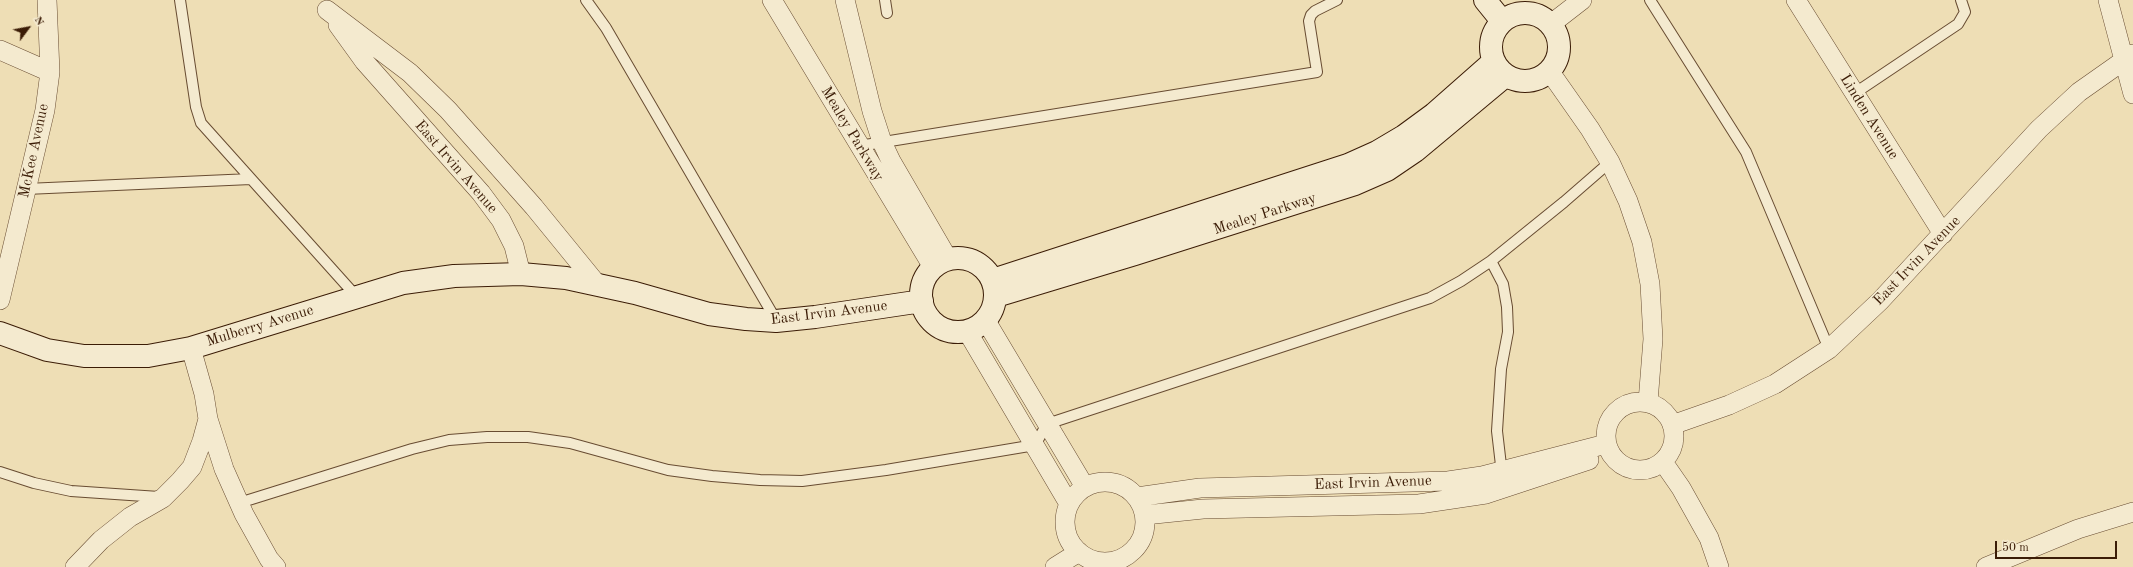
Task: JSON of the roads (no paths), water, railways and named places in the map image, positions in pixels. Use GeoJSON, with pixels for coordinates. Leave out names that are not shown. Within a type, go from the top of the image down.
{"type":"FeatureCollection","features":[{"type":"Feature","properties":{"kind":"street","name":"McKee Avenue"},"geometry":{"type":"LineString","coordinates":[[0,300],[45,110],[50,72],[47,0]]}},
{"type":"Feature","properties":{"kind":"street","name":"Mealey Parkway"},"geometry":{"type":"LineString","coordinates":[[772,0],[859,146],[941,263]]}},
{"type":"Feature","properties":{"kind":"street","name":"Mealey Parkway"},"geometry":{"type":"LineString","coordinates":[[845,0],[872,111],[882,142],[941,263]]}},
{"type":"Feature","properties":{"kind":"street"},"geometry":{"type":"LineString","coordinates":[[1485,0],[1502,21]]}},
{"type":"Feature","properties":{"kind":"street"},"geometry":{"type":"LineString","coordinates":[[1551,24],[1582,0]]}},
{"type":"Feature","properties":{"kind":"street","name":"Linden Avenue"},"geometry":{"type":"LineString","coordinates":[[1796,0],[1943,234]]}},
{"type":"Feature","properties":{"kind":"street"},"geometry":{"type":"LineString","coordinates":[[2108,0],[2128,57],[2133,94]]}},
{"type":"Feature","properties":{"kind":"street","name":"East Irvin Avenue"},"geometry":{"type":"LineString","coordinates":[[324,5],[410,73],[448,110],[534,207],[596,283]]}},
{"type":"Feature","properties":{"kind":"street","name":"East Irvin Avenue"},"geometry":{"type":"LineString","coordinates":[[324,5],[364,60],[481,193],[501,220],[514,246],[521,274],[596,283],[709,314],[746,320],[776,321],[815,317],[922,301]]}},
{"type":"Feature","properties":{"kind":"street"},"geometry":{"type":"LineString","coordinates":[[1527,13],[1540,16],[1551,24],[1558,36],[1560,48],[1557,61],[1550,72],[1536,80],[1520,82],[1499,69],[1490,47],[1494,33],[1502,21],[1514,15],[1527,13]]}},
{"type":"Feature","properties":{"kind":"street"},"geometry":{"type":"LineString","coordinates":[[0,50],[50,72]]}},
{"type":"Feature","properties":{"kind":"street","name":"East Irvin Avenue"},"geometry":{"type":"LineString","coordinates":[[1672,425],[1729,405],[1775,384],[1829,348],[1880,301],[2039,129],[2079,92],[2128,57]]}},
{"type":"Feature","properties":{"kind":"street","name":"Mealey Parkway"},"geometry":{"type":"LineString","coordinates":[[994,288],[1132,245],[1331,193],[1382,161],[1415,151],[1499,69]]}},
{"type":"Feature","properties":{"kind":"street"},"geometry":{"type":"LineString","coordinates":[[1550,72],[1590,129],[1610,162],[1628,201],[1642,242],[1650,284],[1653,339],[1648,402]]}},
{"type":"Feature","properties":{"kind":"street"},"geometry":{"type":"LineString","coordinates":[[962,257],[974,261],[986,269],[994,288],[993,309],[976,326],[952,332],[938,326],[927,315],[922,301],[922,288],[926,277],[941,263],[962,257]]}},
{"type":"Feature","properties":{"kind":"street","name":"Mulberry Avenue"},"geometry":{"type":"LineString","coordinates":[[0,333],[47,350],[84,356],[148,356],[191,348],[356,296],[403,283],[454,276],[521,274]]}},
{"type":"Feature","properties":{"kind":"street"},"geometry":{"type":"LineString","coordinates":[[976,326],[1047,424],[1085,488]]}},
{"type":"Feature","properties":{"kind":"street"},"geometry":{"type":"LineString","coordinates":[[976,326],[1035,445],[1069,504]]}},
{"type":"Feature","properties":{"kind":"street"},"geometry":{"type":"LineString","coordinates":[[191,348],[204,394],[208,418],[224,469],[239,503],[269,559],[276,567]]}},
{"type":"Feature","properties":{"kind":"street"},"geometry":{"type":"LineString","coordinates":[[1636,401],[1648,402],[1659,407],[1667,415],[1672,425],[1674,438],[1671,451],[1663,462],[1650,469],[1634,470],[1620,465],[1608,449],[1605,432],[1608,421],[1615,411],[1625,404],[1636,401]]}},
{"type":"Feature","properties":{"kind":"street"},"geometry":{"type":"LineString","coordinates":[[75,567],[101,540],[130,517],[163,498],[192,467],[202,441],[208,418]]}},
{"type":"Feature","properties":{"kind":"street","name":"East Irvin Avenue"},"geometry":{"type":"LineString","coordinates":[[1137,497],[1200,488],[1503,479],[1608,449]]}},
{"type":"Feature","properties":{"kind":"street"},"geometry":{"type":"LineString","coordinates":[[1663,462],[1681,488],[1708,538],[1719,567]]}},
{"type":"Feature","properties":{"kind":"street","name":"East Irvin Avenue"},"geometry":{"type":"LineString","coordinates":[[1145,515],[1203,509],[1419,504],[1486,494],[1503,479]]}},
{"type":"Feature","properties":{"kind":"street"},"geometry":{"type":"LineString","coordinates":[[1102,482],[1115,483],[1127,488],[1137,497],[1145,515],[1144,533],[1135,549],[1122,563],[1091,559],[1079,552],[1071,542],[1066,530],[1066,517],[1069,504],[1078,493],[1085,488],[1102,482]]}},
{"type":"Feature","properties":{"kind":"street"},"geometry":{"type":"LineString","coordinates":[[1986,567],[2078,529],[2133,512]]}},
{"type":"Feature","properties":{"kind":"street"},"geometry":{"type":"LineString","coordinates":[[1055,567],[1079,552]]}},
{"type":"Feature","properties":{"kind":"lane"},"geometry":{"type":"LineString","coordinates":[[180,0],[198,117],[201,123],[356,296]]}},
{"type":"Feature","properties":{"kind":"lane"},"geometry":{"type":"LineString","coordinates":[[586,0],[606,28],[776,321]]}},
{"type":"Feature","properties":{"kind":"lane"},"geometry":{"type":"LineString","coordinates":[[885,0],[887,13]]}},
{"type":"Feature","properties":{"kind":"lane"},"geometry":{"type":"LineString","coordinates":[[859,146],[1317,72],[1309,21],[1311,15],[1315,11],[1337,0]]}},
{"type":"Feature","properties":{"kind":"lane"},"geometry":{"type":"LineString","coordinates":[[1650,0],[1746,152],[1829,348]]}},
{"type":"Feature","properties":{"kind":"lane"},"geometry":{"type":"LineString","coordinates":[[1854,93],[1958,24],[1965,12],[1961,0]]}},
{"type":"Feature","properties":{"kind":"lane"},"geometry":{"type":"LineString","coordinates":[[239,503],[412,449],[449,440],[487,437],[528,437],[570,443],[668,470],[712,476],[760,480],[802,481],[886,470],[1035,445],[1047,424],[1430,298],[1461,281],[1491,261],[1564,202],[1610,162]]}},
{"type":"Feature","properties":{"kind":"lane"},"geometry":{"type":"LineString","coordinates":[[26,189],[251,179]]}},
{"type":"Feature","properties":{"kind":"lane"},"geometry":{"type":"LineString","coordinates":[[1491,261],[1503,284],[1507,307],[1508,332],[1498,397],[1496,431],[1503,479]]}},
{"type":"Feature","properties":{"kind":"lane"},"geometry":{"type":"LineString","coordinates":[[0,472],[34,483],[71,491],[163,498]]}}]}
